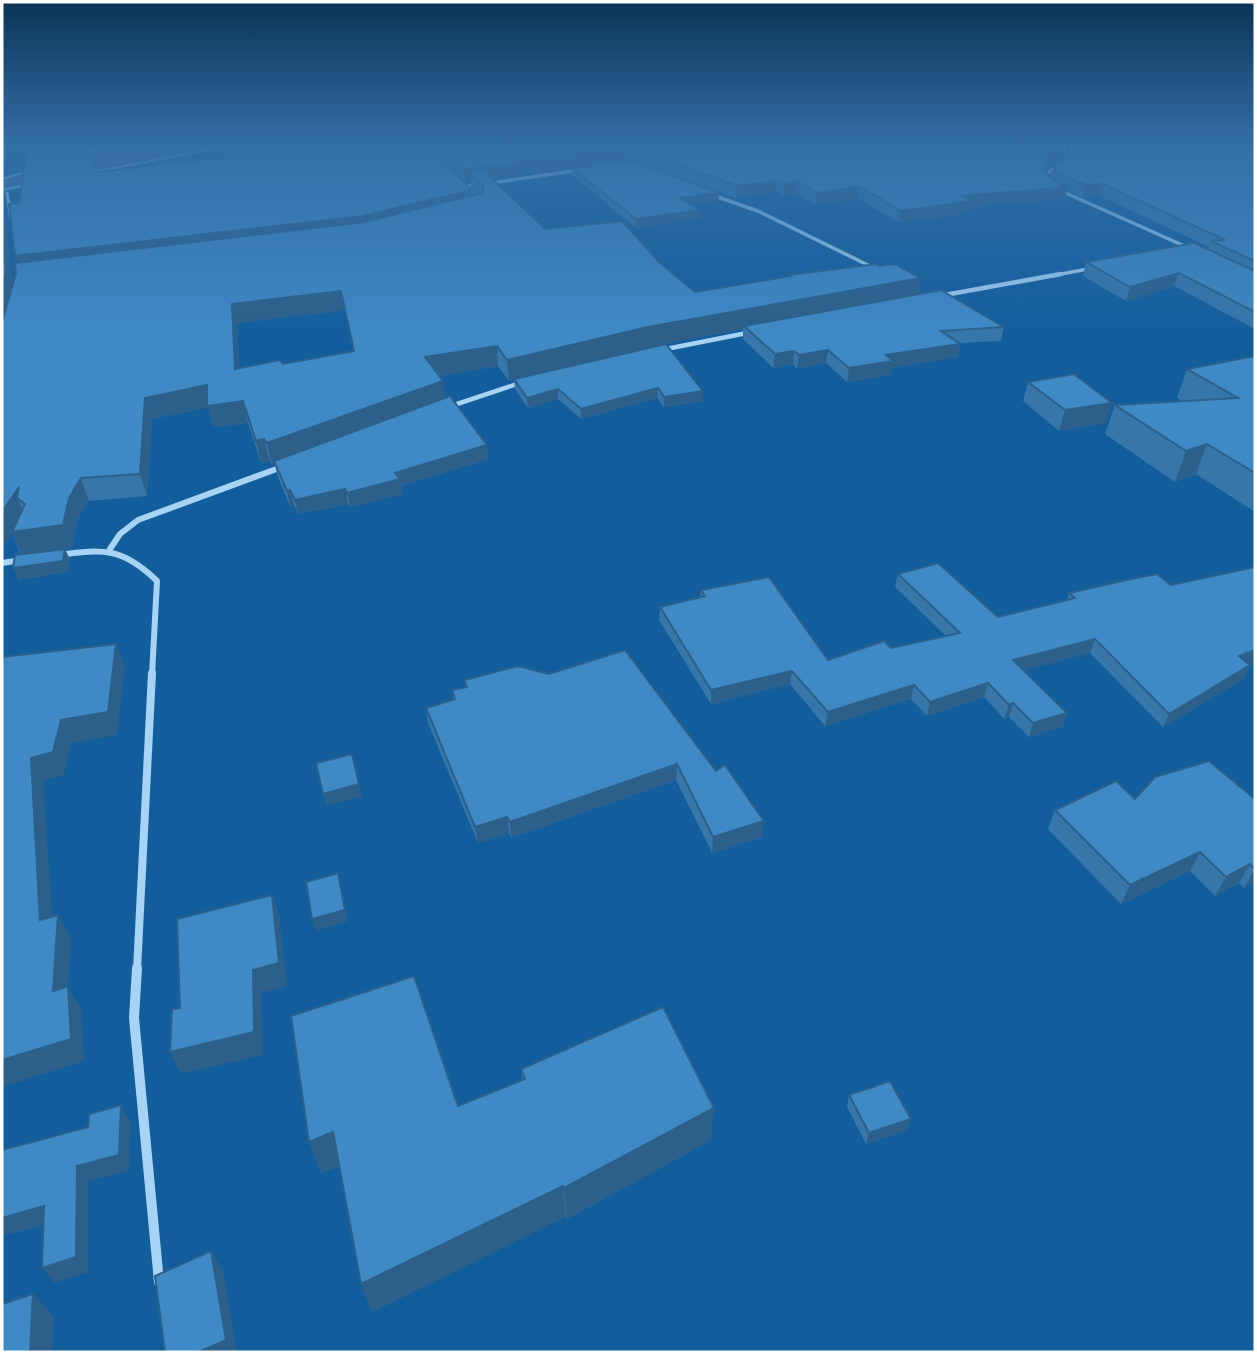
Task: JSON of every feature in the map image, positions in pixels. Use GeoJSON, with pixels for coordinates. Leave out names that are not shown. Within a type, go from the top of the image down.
{"type":"FeatureCollection","features":[{"type":"Feature","properties":{"kind":"street"},"geometry":{"type":"LineString","coordinates":[[9,205],[11,219]]}},
{"type":"Feature","properties":{"kind":"street"},"geometry":{"type":"LineString","coordinates":[[742,205],[883,272]]}},
{"type":"Feature","properties":{"kind":"street"},"geometry":{"type":"LineString","coordinates":[[1091,205],[1194,250],[1180,253]]}},
{"type":"Feature","properties":{"kind":"street"},"geometry":{"type":"LineString","coordinates":[[933,297],[1098,267]]}},
{"type":"Feature","properties":{"kind":"street"},"geometry":{"type":"LineString","coordinates":[[649,352],[758,331]]}},
{"type":"Feature","properties":{"kind":"street"},"geometry":{"type":"LineString","coordinates":[[446,407],[498,388],[536,379]]}},
{"type":"Feature","properties":{"kind":"street"},"geometry":{"type":"LineString","coordinates":[[110,549],[120,534],[138,520],[289,464]]}},
{"type":"Feature","properties":{"kind":"street"},"geometry":{"type":"LineString","coordinates":[[42,557],[110,549],[139,561],[157,581],[134,1018],[160,1297]]}},
{"type":"Feature","properties":{"kind":"street"},"geometry":{"type":"LineString","coordinates":[[2,563],[29,559]]}},
{"type":"Feature","properties":{"kind":"building"},"geometry":{"type":"Polygon","coordinates":[[[9,205],[408,205],[363,216],[15,256],[9,205]]]}},
{"type":"Feature","properties":{"kind":"building"},"geometry":{"type":"Polygon","coordinates":[[[432,205],[520,205],[545,229],[622,221],[659,262],[695,292],[791,276],[789,275],[876,264],[895,264],[921,278],[648,327],[507,360],[497,346],[425,357],[443,381],[267,443],[264,439],[256,441],[243,401],[207,406],[207,385],[145,398],[140,474],[81,478],[69,498],[63,525],[12,532],[25,504],[17,498],[19,487],[2,512],[2,322],[16,273],[15,263],[364,222],[432,205]],[[341,291],[232,304],[235,369],[280,360],[283,364],[354,351],[341,291]]]}},
{"type":"Feature","properties":{"kind":"building"},"geometry":{"type":"Polygon","coordinates":[[[619,205],[693,205],[701,210],[636,219],[619,205]]]}},
{"type":"Feature","properties":{"kind":"building"},"geometry":{"type":"Polygon","coordinates":[[[891,205],[942,205],[901,211],[891,205]]]}},
{"type":"Feature","properties":{"kind":"building"},"geometry":{"type":"Polygon","coordinates":[[[1149,205],[1255,205],[1255,261],[1211,241],[1225,240],[1149,205]]]}},
{"type":"Feature","properties":{"kind":"building"},"geometry":{"type":"Polygon","coordinates":[[[2,227],[6,272],[2,287],[2,227]]]}},
{"type":"Feature","properties":{"kind":"building"},"geometry":{"type":"Polygon","coordinates":[[[1194,243],[1255,271],[1255,312],[1179,273],[1130,287],[1086,262],[1194,243]]]}},
{"type":"Feature","properties":{"kind":"building"},"geometry":{"type":"Polygon","coordinates":[[[941,290],[1004,327],[941,331],[960,344],[886,355],[893,361],[849,368],[828,350],[799,355],[794,351],[775,354],[744,326],[941,290]]]}},
{"type":"Feature","properties":{"kind":"building"},"geometry":{"type":"Polygon","coordinates":[[[666,344],[703,391],[664,397],[658,388],[581,409],[558,389],[527,398],[514,379],[666,344]]]}},
{"type":"Feature","properties":{"kind":"building"},"geometry":{"type":"Polygon","coordinates":[[[1255,356],[1255,473],[1207,444],[1186,451],[1115,405],[1238,398],[1187,369],[1255,356]]]}},
{"type":"Feature","properties":{"kind":"building"},"geometry":{"type":"Polygon","coordinates":[[[1074,374],[1112,403],[1065,410],[1028,382],[1074,374]]]}},
{"type":"Feature","properties":{"kind":"building"},"geometry":{"type":"Polygon","coordinates":[[[450,396],[487,445],[395,473],[400,479],[347,493],[345,489],[295,500],[290,490],[287,491],[274,461],[450,396]]]}},
{"type":"Feature","properties":{"kind":"building"},"geometry":{"type":"Polygon","coordinates":[[[65,549],[63,561],[13,568],[15,555],[65,549]]]}},
{"type":"Feature","properties":{"kind":"building"},"geometry":{"type":"Polygon","coordinates":[[[938,563],[998,617],[1075,598],[1069,593],[1131,579],[1157,574],[1171,585],[1255,567],[1255,650],[1239,656],[1250,665],[1169,714],[1095,639],[1013,660],[1067,713],[1033,723],[1013,703],[1009,705],[988,683],[930,702],[914,685],[828,712],[792,671],[711,690],[660,607],[705,596],[701,590],[769,577],[828,660],[884,641],[891,648],[960,633],[898,574],[938,563]]]}},
{"type":"Feature","properties":{"kind":"building"},"geometry":{"type":"Polygon","coordinates":[[[116,644],[108,712],[61,720],[53,752],[31,758],[40,920],[58,915],[53,991],[68,986],[71,1039],[2,1060],[2,657],[116,644]]]}},
{"type":"Feature","properties":{"kind":"building"},"geometry":{"type":"Polygon","coordinates":[[[625,650],[716,771],[725,765],[764,821],[713,837],[677,764],[510,822],[507,817],[475,827],[426,708],[455,699],[452,690],[467,687],[464,680],[518,666],[549,674],[625,650]]]}},
{"type":"Feature","properties":{"kind":"building"},"geometry":{"type":"Polygon","coordinates":[[[352,754],[359,784],[323,794],[316,763],[352,754]]]}},
{"type":"Feature","properties":{"kind":"building"},"geometry":{"type":"Polygon","coordinates":[[[1209,761],[1255,799],[1255,869],[1250,864],[1226,877],[1200,852],[1130,885],[1055,810],[1116,781],[1135,799],[1155,777],[1209,761]]]}},
{"type":"Feature","properties":{"kind":"building"},"geometry":{"type":"Polygon","coordinates":[[[338,873],[345,910],[312,919],[306,882],[338,873]]]}},
{"type":"Feature","properties":{"kind":"building"},"geometry":{"type":"Polygon","coordinates":[[[272,895],[279,963],[253,970],[254,1032],[170,1052],[172,1009],[180,1008],[177,919],[272,895]]]}},
{"type":"Feature","properties":{"kind":"building"},"geometry":{"type":"Polygon","coordinates":[[[414,976],[458,1106],[525,1079],[521,1069],[663,1007],[714,1108],[564,1188],[563,1186],[361,1284],[333,1132],[309,1142],[291,1016],[414,976]]]}},
{"type":"Feature","properties":{"kind":"building"},"geometry":{"type":"Polygon","coordinates":[[[890,1081],[911,1119],[869,1133],[849,1095],[890,1081]]]}},
{"type":"Feature","properties":{"kind":"building"},"geometry":{"type":"Polygon","coordinates":[[[121,1105],[119,1155],[77,1166],[76,1257],[42,1268],[44,1206],[2,1218],[2,1150],[88,1127],[89,1114],[121,1105]]]}},
{"type":"Feature","properties":{"kind":"building"},"geometry":{"type":"Polygon","coordinates":[[[211,1251],[226,1340],[199,1352],[165,1352],[155,1276],[211,1251]]]}},
{"type":"Feature","properties":{"kind":"building"},"geometry":{"type":"Polygon","coordinates":[[[33,1294],[30,1352],[2,1352],[2,1304],[33,1294]]]}}]}
